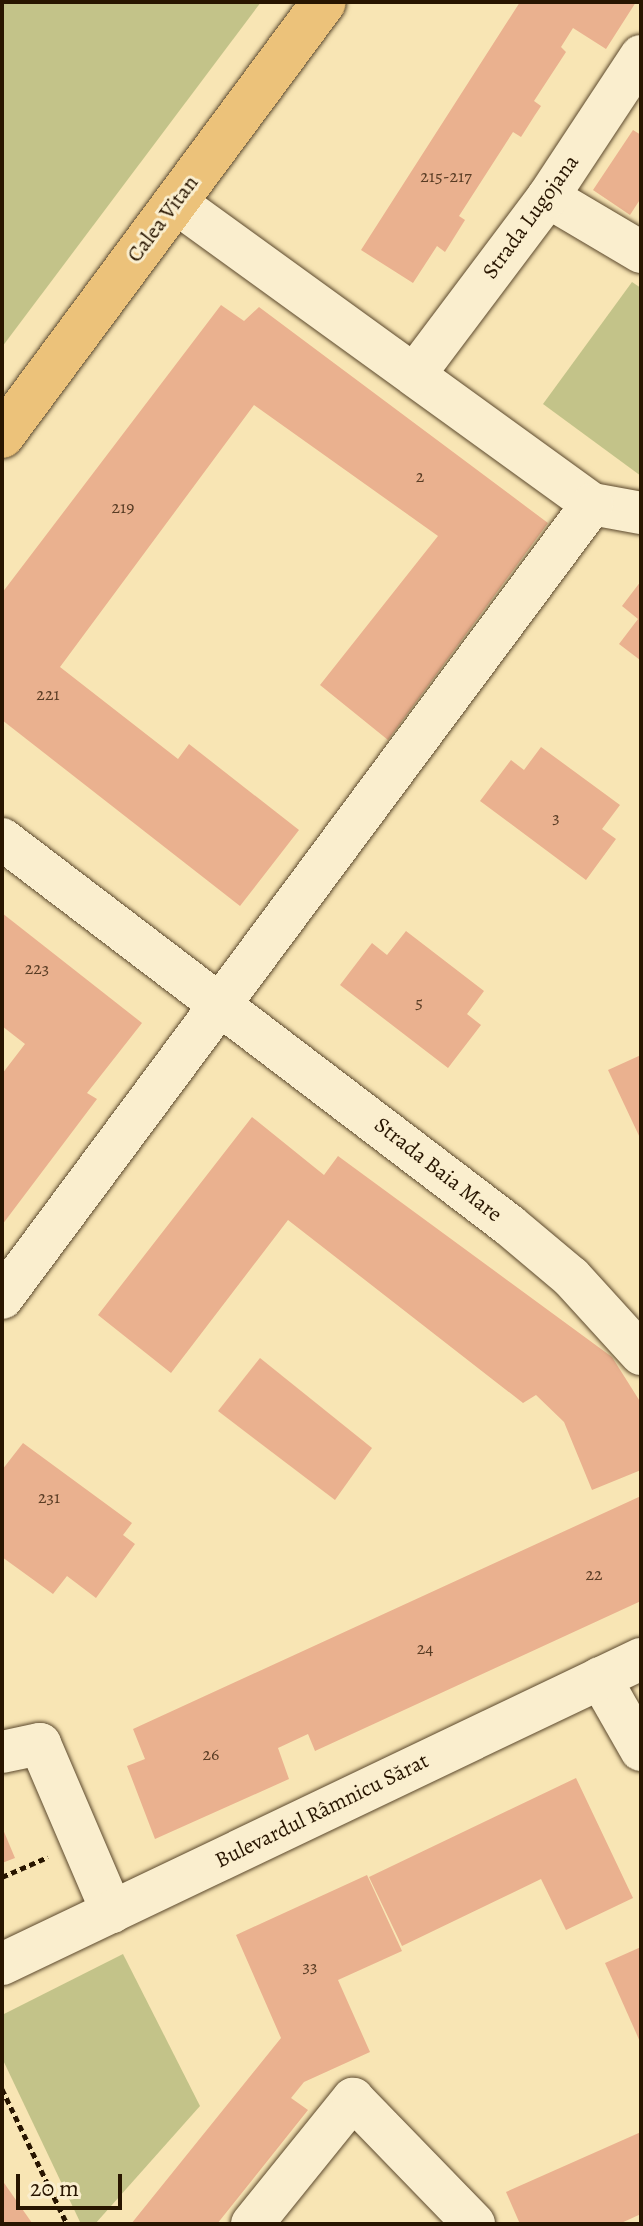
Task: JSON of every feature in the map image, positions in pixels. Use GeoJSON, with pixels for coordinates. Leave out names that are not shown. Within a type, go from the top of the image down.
{"type":"FeatureCollection","features":[{"type":"Feature","properties":{"kind":"main road","name":"Calea Vitan"},"geometry":{"type":"LineString","coordinates":[[2,436],[324,2]]}},
{"type":"Feature","properties":{"kind":"street","name":"Strada Lugojana"},"geometry":{"type":"LineString","coordinates":[[415,374],[548,197],[641,56]]}},
{"type":"Feature","properties":{"kind":"street"},"geometry":{"type":"LineString","coordinates":[[548,197],[641,252]]}},
{"type":"Feature","properties":{"kind":"street"},"geometry":{"type":"LineString","coordinates":[[175,202],[592,504],[641,513]]}},
{"type":"Feature","properties":{"kind":"street"},"geometry":{"type":"LineString","coordinates":[[2,1298],[592,504]]}},
{"type":"Feature","properties":{"kind":"street","name":"Strada Baia Mare"},"geometry":{"type":"LineString","coordinates":[[2,839],[509,1225],[571,1277],[641,1354]]}},
{"type":"Feature","properties":{"kind":"street","name":"Bulevardul Râmnicu Sărat"},"geometry":{"type":"LineString","coordinates":[[2,1964],[641,1659]]}},
{"type":"Feature","properties":{"kind":"street"},"geometry":{"type":"LineString","coordinates":[[600,1678],[641,1750]]}},
{"type":"Feature","properties":{"kind":"street"},"geometry":{"type":"LineString","coordinates":[[2,1752],[40,1744],[112,1912]]}},
{"type":"Feature","properties":{"kind":"street"},"geometry":{"type":"LineString","coordinates":[[252,2224],[353,2099],[474,2224]]}},
{"type":"Feature","properties":{"kind":"path"},"geometry":{"type":"LineString","coordinates":[[2,1877],[82,1843]]}},
{"type":"Feature","properties":{"kind":"path"},"geometry":{"type":"LineString","coordinates":[[2,2089],[67,2224]]}},
{"type":"Feature","properties":{"kind":"green space"},"geometry":{"type":"Polygon","coordinates":[[[2,2],[261,2],[2,347],[2,2]]]}},
{"type":"Feature","properties":{"kind":"green space"},"geometry":{"type":"Polygon","coordinates":[[[632,282],[641,288],[641,476],[543,404],[632,282]]]}},
{"type":"Feature","properties":{"kind":"green space"},"geometry":{"type":"Polygon","coordinates":[[[123,1954],[200,2106],[95,2224],[81,2224],[2,2058],[2,2015],[123,1954]]]}},
{"type":"Feature","properties":{"kind":"building"},"geometry":{"type":"Polygon","coordinates":[[[520,2],[636,2],[606,49],[573,28],[561,47],[566,52],[534,101],[541,106],[521,137],[513,132],[459,216],[465,220],[445,252],[437,246],[413,283],[361,250],[520,2]]]}},
{"type":"Feature","properties":{"kind":"building"},"geometry":{"type":"Polygon","coordinates":[[[633,130],[641,135],[641,198],[630,215],[593,190],[633,130]]]}},
{"type":"Feature","properties":{"kind":"building"},"geometry":{"type":"Polygon","coordinates":[[[221,305],[244,321],[259,307],[548,523],[388,740],[320,685],[438,536],[254,405],[60,667],[178,759],[189,744],[299,830],[240,906],[2,720],[2,593],[221,305]]]}},
{"type":"Feature","properties":{"kind":"building"},"geometry":{"type":"Polygon","coordinates":[[[641,581],[640,660],[619,644],[638,619],[622,606],[641,581]]]}},
{"type":"Feature","properties":{"kind":"building"},"geometry":{"type":"Polygon","coordinates":[[[541,747],[620,805],[602,829],[616,839],[586,880],[480,801],[511,760],[524,770],[541,747]]]}},
{"type":"Feature","properties":{"kind":"building"},"geometry":{"type":"Polygon","coordinates":[[[2,913],[142,1023],[87,1093],[97,1099],[2,1225],[2,1074],[25,1044],[2,1026],[2,913]]]}},
{"type":"Feature","properties":{"kind":"building"},"geometry":{"type":"Polygon","coordinates":[[[406,931],[484,991],[467,1014],[481,1025],[448,1068],[340,985],[372,943],[387,955],[406,931]]]}},
{"type":"Feature","properties":{"kind":"building"},"geometry":{"type":"Polygon","coordinates":[[[641,1055],[641,1140],[608,1070],[641,1055]]]}},
{"type":"Feature","properties":{"kind":"building"},"geometry":{"type":"Polygon","coordinates":[[[252,1117],[324,1175],[338,1156],[612,1357],[641,1403],[641,1470],[592,1490],[564,1422],[536,1395],[523,1403],[288,1220],[171,1373],[98,1315],[252,1117]]]}},
{"type":"Feature","properties":{"kind":"building"},"geometry":{"type":"Polygon","coordinates":[[[260,1358],[372,1448],[335,1500],[218,1411],[260,1358]]]}},
{"type":"Feature","properties":{"kind":"building"},"geometry":{"type":"Polygon","coordinates":[[[23,1443],[132,1523],[123,1535],[135,1544],[96,1598],[67,1576],[53,1594],[2,1557],[2,1470],[23,1443]]]}},
{"type":"Feature","properties":{"kind":"building"},"geometry":{"type":"Polygon","coordinates":[[[641,1496],[641,1601],[315,1751],[308,1734],[278,1748],[289,1779],[155,1839],[127,1766],[145,1759],[133,1729],[641,1496]]]}},
{"type":"Feature","properties":{"kind":"building"},"geometry":{"type":"Polygon","coordinates":[[[576,1778],[633,1898],[566,1930],[541,1879],[402,1946],[369,1877],[576,1778]]]}},
{"type":"Feature","properties":{"kind":"building"},"geometry":{"type":"Polygon","coordinates":[[[2,1827],[15,1858],[2,1863],[2,1827]]]}},
{"type":"Feature","properties":{"kind":"building"},"geometry":{"type":"Polygon","coordinates":[[[367,1875],[402,1951],[338,1980],[370,2052],[304,2082],[291,2098],[308,2110],[217,2224],[131,2224],[281,2038],[236,1935],[367,1875]]]}},
{"type":"Feature","properties":{"kind":"building"},"geometry":{"type":"Polygon","coordinates":[[[641,1947],[641,2044],[605,1963],[641,1947]]]}},
{"type":"Feature","properties":{"kind":"building"},"geometry":{"type":"Polygon","coordinates":[[[641,2132],[641,2214],[619,2224],[520,2224],[506,2192],[641,2132]]]}},
{"type":"Feature","properties":{"kind":"building"},"geometry":{"type":"Polygon","coordinates":[[[2,2180],[32,2223],[31,2224],[2,2224],[2,2180]]]}}]}
